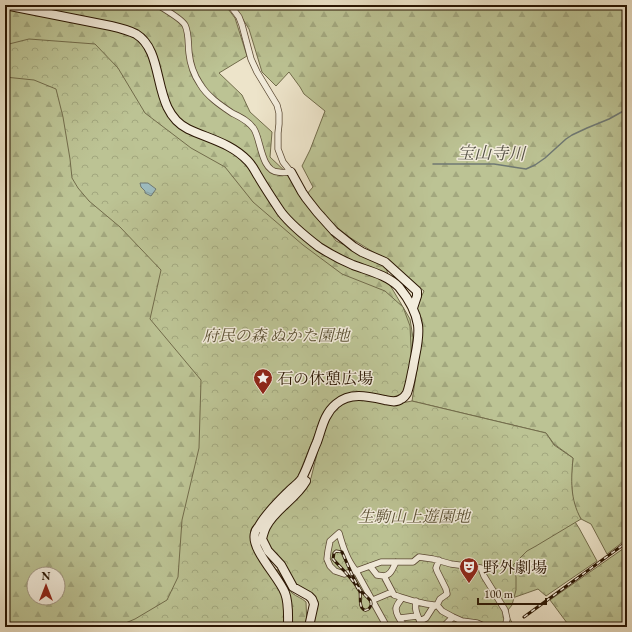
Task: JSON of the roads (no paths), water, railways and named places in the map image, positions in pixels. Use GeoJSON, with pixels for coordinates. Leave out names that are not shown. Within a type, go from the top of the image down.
{"type":"FeatureCollection","features":[{"type":"Feature","properties":{"kind":"street"},"geometry":{"type":"LineString","coordinates":[[5,5],[112,26],[128,30],[137,35],[148,46],[152,55],[165,102],[169,112],[177,121],[186,128],[225,144],[237,152],[249,162],[282,213],[292,224],[331,255],[385,277],[398,286],[413,308],[418,326],[418,337],[406,396],[403,399],[396,401],[360,395],[340,400],[324,419],[317,441],[300,481],[272,508],[254,533],[254,543],[286,594],[288,607],[288,627]]}},
{"type":"Feature","properties":{"kind":"street"},"geometry":{"type":"LineString","coordinates":[[158,5],[181,20],[185,25],[188,34],[189,54],[192,66],[200,85],[217,103],[247,121],[254,129],[268,166],[272,170],[277,172],[291,172]]}},
{"type":"Feature","properties":{"kind":"street"},"geometry":{"type":"LineString","coordinates":[[230,5],[239,17],[254,65],[277,105],[279,112],[278,149],[282,160],[291,172],[306,198],[334,231],[362,252],[385,262],[417,291],[413,308]]}},
{"type":"Feature","properties":{"kind":"street"},"geometry":{"type":"LineString","coordinates":[[311,627],[310,622],[314,604],[312,599],[293,587],[281,565],[268,551],[262,539],[266,527],[275,515],[291,500],[305,483],[316,455],[318,447],[317,441]]}},
{"type":"Feature","properties":{"kind":"street"},"geometry":{"type":"LineString","coordinates":[[387,627],[373,600],[356,571],[347,558],[339,533],[330,541],[328,559],[330,566],[335,571],[344,574],[356,571],[381,562],[413,562],[419,557],[439,560],[451,564],[481,568],[484,576],[505,610],[505,627]]}},
{"type":"Feature","properties":{"kind":"street"},"geometry":{"type":"LineString","coordinates":[[400,618],[426,618],[440,599],[447,594],[436,568],[439,560]]}},
{"type":"Feature","properties":{"kind":"street"},"geometry":{"type":"LineString","coordinates":[[370,566],[377,575],[387,576],[396,562]]}},
{"type":"Feature","properties":{"kind":"street"},"geometry":{"type":"LineString","coordinates":[[384,576],[394,595],[426,604],[437,605],[442,611],[453,618],[477,623],[486,627]]}},
{"type":"Feature","properties":{"kind":"street"},"geometry":{"type":"LineString","coordinates":[[373,600],[392,592]]}},
{"type":"Feature","properties":{"kind":"street"},"geometry":{"type":"LineString","coordinates":[[402,598],[396,609],[405,627]]}},
{"type":"Feature","properties":{"kind":"street"},"geometry":{"type":"LineString","coordinates":[[416,601],[415,608],[422,627]]}},
{"type":"Feature","properties":{"kind":"street"},"geometry":{"type":"LineString","coordinates":[[443,627],[453,618]]}},
{"type":"Feature","properties":{"kind":"water"},"geometry":{"type":"Polygon","coordinates":[[[140,183],[148,183],[156,189],[151,196],[145,193],[140,183]]]}},
{"type":"Feature","properties":{"kind":"waterway","name":"宝山寺川"},"geometry":{"type":"LineString","coordinates":[[433,164],[494,164],[526,169],[545,158],[572,135],[609,119],[627,109]]}},
{"type":"Feature","properties":{"kind":"railway"},"geometry":{"type":"LineString","coordinates":[[524,617],[627,542]]}},
{"type":"Feature","properties":{"kind":"railway"},"geometry":{"type":"LineString","coordinates":[[336,551],[342,552],[358,586],[370,600],[371,605],[367,610],[364,610],[361,606],[360,592],[357,587],[333,559],[336,551]]}},
{"type":"Feature","properties":{"kind":"place","name":"石の休憩広場"},"geometry":{"type":"Point","coordinates":[263,395]}},
{"type":"Feature","properties":{"kind":"place","name":"野外劇場"},"geometry":{"type":"Point","coordinates":[469,584]}},
{"type":"Feature","properties":{"kind":"park label","name":"府民の森 ぬかた園地"},"geometry":{"type":"Point","coordinates":[276,335]}},
{"type":"Feature","properties":{"kind":"park label","name":"生駒山上遊園地"},"geometry":{"type":"Point","coordinates":[414,516]}}]}
